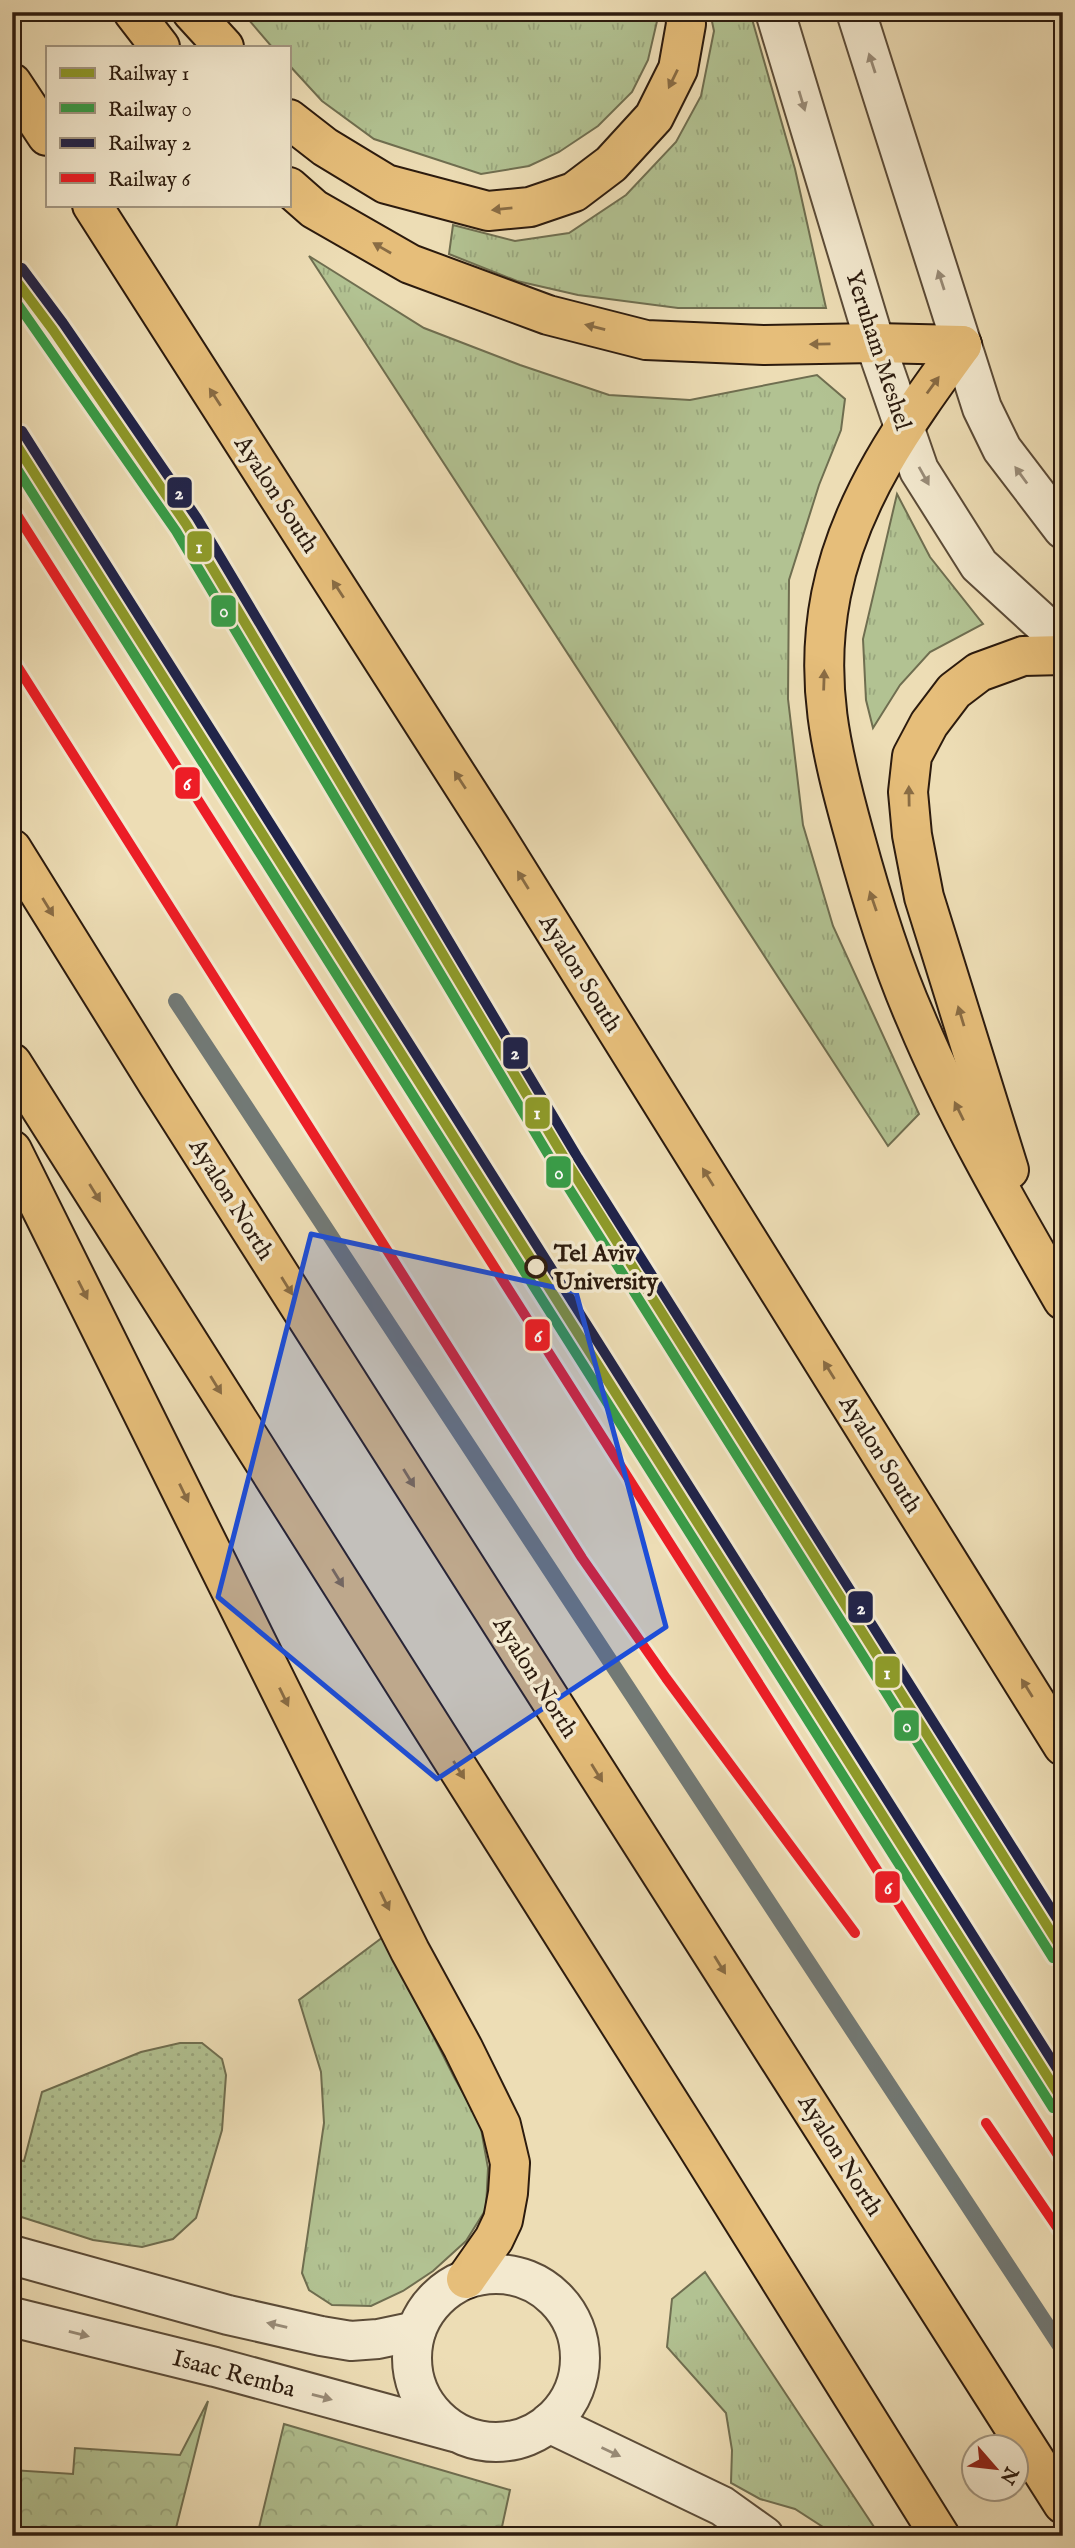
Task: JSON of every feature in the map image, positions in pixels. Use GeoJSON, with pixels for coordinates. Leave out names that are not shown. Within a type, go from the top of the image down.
{"type":"FeatureCollection","features":[{"type":"Feature","properties":{"kind":"highway"},"geometry":{"type":"LineString","coordinates":[[133,12],[159,46]]}},
{"type":"Feature","properties":{"kind":"highway"},"geometry":{"type":"LineString","coordinates":[[192,12],[223,46]]}},
{"type":"Feature","properties":{"kind":"highway"},"geometry":{"type":"LineString","coordinates":[[290,120],[325,147],[386,184],[488,211],[530,207],[574,192],[611,164],[654,117],[678,69],[686,24],[685,12]]}},
{"type":"Feature","properties":{"kind":"highway"},"geometry":{"type":"LineString","coordinates":[[12,83],[46,134]]}},
{"type":"Feature","properties":{"kind":"highway"},"geometry":{"type":"LineString","coordinates":[[290,188],[314,209],[410,264],[548,315],[646,340],[764,345],[962,345]]}},
{"type":"Feature","properties":{"kind":"highway","name":"Ayalon South"},"geometry":{"type":"LineString","coordinates":[[93,206],[497,838],[1063,1746]]}},
{"type":"Feature","properties":{"kind":"highway"},"geometry":{"type":"LineString","coordinates":[[962,345],[904,425],[876,473],[850,529],[831,595],[823,695],[834,763],[869,892],[915,1018],[987,1167],[1063,1300]]}},
{"type":"Feature","properties":{"kind":"highway"},"geometry":{"type":"LineString","coordinates":[[1032,1245],[924,897],[912,835],[908,792],[912,756],[929,724],[954,691],[979,672],[1023,656],[1063,655]]}},
{"type":"Feature","properties":{"kind":"highway","name":"Ayalon North"},"geometry":{"type":"LineString","coordinates":[[12,849],[1063,2504]]}},
{"type":"Feature","properties":{"kind":"highway"},"geometry":{"type":"LineString","coordinates":[[12,1063],[688,2131],[940,2536]]}},
{"type":"Feature","properties":{"kind":"highway"},"geometry":{"type":"LineString","coordinates":[[16,1156],[410,1951],[501,2125],[510,2163],[503,2220],[494,2239],[466,2279]]}},
{"type":"Feature","properties":{"kind":"street","name":"Yeruham Meshel"},"geometry":{"type":"LineString","coordinates":[[775,12],[875,343],[919,470],[979,565],[1063,642]]}},
{"type":"Feature","properties":{"kind":"street"},"geometry":{"type":"LineString","coordinates":[[856,12],[982,408],[1002,449],[1063,529]]}},
{"type":"Feature","properties":{"kind":"street"},"geometry":{"type":"LineString","coordinates":[[12,2255],[228,2315],[321,2336],[351,2341],[378,2339],[416,2331]]}},
{"type":"Feature","properties":{"kind":"street"},"geometry":{"type":"LineString","coordinates":[[491,2273],[517,2276],[541,2287],[562,2304],[575,2327],[580,2353],[578,2379],[567,2403],[549,2423],[528,2436],[504,2442],[479,2441],[456,2432],[437,2419],[423,2400],[414,2378],[412,2354],[416,2331],[427,2309],[444,2291],[466,2279],[491,2273]]}},
{"type":"Feature","properties":{"kind":"street","name":"Isaac Remba"},"geometry":{"type":"LineString","coordinates":[[12,2317],[215,2367],[456,2432]]}},
{"type":"Feature","properties":{"kind":"street"},"geometry":{"type":"LineString","coordinates":[[549,2423],[722,2506],[764,2536]]}},
{"type":"Feature","properties":{"kind":"highlighted area"},"geometry":{"type":"Polygon","coordinates":[[[311,1234],[576,1292],[666,1627],[437,1779],[218,1597],[311,1234]]]}},
{"type":"Feature","properties":{"kind":"green space"},"geometry":{"type":"Polygon","coordinates":[[[242,12],[658,12],[648,60],[632,92],[598,126],[559,152],[529,166],[481,174],[374,139],[322,101],[290,66],[290,46],[271,46],[242,12]]]}},
{"type":"Feature","properties":{"kind":"green space"},"geometry":{"type":"Polygon","coordinates":[[[710,12],[750,12],[795,169],[826,308],[678,308],[578,295],[517,281],[449,254],[453,225],[515,241],[569,233],[626,195],[676,142],[701,96],[714,31],[710,12]]]}},
{"type":"Feature","properties":{"kind":"green space"},"geometry":{"type":"Polygon","coordinates":[[[309,256],[424,328],[609,395],[690,400],[817,375],[845,399],[841,430],[819,485],[789,580],[788,699],[803,825],[833,926],[919,1114],[888,1146],[309,256]]]}},
{"type":"Feature","properties":{"kind":"green space"},"geometry":{"type":"Polygon","coordinates":[[[897,494],[930,557],[983,624],[930,652],[900,685],[873,728],[866,700],[863,639],[897,494]]]}},
{"type":"Feature","properties":{"kind":"green space"},"geometry":{"type":"Polygon","coordinates":[[[383,1937],[480,2123],[488,2168],[486,2209],[466,2241],[433,2271],[403,2291],[371,2306],[332,2305],[309,2290],[302,2273],[324,2123],[321,2072],[299,2000],[383,1937]]]}},
{"type":"Feature","properties":{"kind":"green space"},"geometry":{"type":"Polygon","coordinates":[[[180,2043],[202,2043],[222,2059],[226,2075],[222,2130],[196,2218],[173,2239],[142,2247],[93,2240],[12,2214],[12,2159],[24,2161],[42,2092],[141,2052],[180,2043]]]}},
{"type":"Feature","properties":{"kind":"green space"},"geometry":{"type":"Polygon","coordinates":[[[705,2272],[880,2536],[837,2536],[795,2509],[760,2499],[731,2483],[732,2450],[726,2413],[667,2347],[672,2299],[705,2272]]]}},
{"type":"Feature","properties":{"kind":"green space"},"geometry":{"type":"Polygon","coordinates":[[[208,2401],[174,2536],[12,2536],[12,2470],[73,2474],[75,2448],[180,2455],[208,2401]]]}},
{"type":"Feature","properties":{"kind":"green space"},"geometry":{"type":"Polygon","coordinates":[[[284,2424],[510,2490],[500,2536],[257,2536],[284,2424]]]}},
{"type":"Feature","properties":{"kind":"waterway"},"geometry":{"type":"LineString","coordinates":[[176,1001],[1063,2350]]}},
{"type":"Feature","properties":{"kind":"rail line","name":"2"},"geometry":{"type":"LineString","coordinates":[[22,268],[197,518],[578,1158],[1063,1928]]}},
{"type":"Feature","properties":{"kind":"rail line","name":"1"},"geometry":{"type":"LineString","coordinates":[[12,275],[53,330],[186,524],[568,1164],[1063,1951]]}},
{"type":"Feature","properties":{"kind":"rail line","name":"0"},"geometry":{"type":"LineString","coordinates":[[12,296],[176,531],[558,1171],[1053,1958]]}},
{"type":"Feature","properties":{"kind":"rail line","name":"2"},"geometry":{"type":"LineString","coordinates":[[22,431],[1063,2078]]}},
{"type":"Feature","properties":{"kind":"rail line","name":"1"},"geometry":{"type":"LineString","coordinates":[[12,438],[1063,2101]]}},
{"type":"Feature","properties":{"kind":"rail line","name":"0"},"geometry":{"type":"LineString","coordinates":[[12,461],[1053,2108]]}},
{"type":"Feature","properties":{"kind":"rail line","name":"6"},"geometry":{"type":"LineString","coordinates":[[12,507],[1063,2163]]}},
{"type":"Feature","properties":{"kind":"rail line","name":"6"},"geometry":{"type":"LineString","coordinates":[[12,658],[582,1558],[666,1678],[855,1933]]}},
{"type":"Feature","properties":{"kind":"rail line","name":"6"},"geometry":{"type":"LineString","coordinates":[[986,2123],[1063,2236]]}},
{"type":"Feature","properties":{"kind":"place","name":"Tel Aviv University"},"geometry":{"type":"Point","coordinates":[536,1267]}}]}
